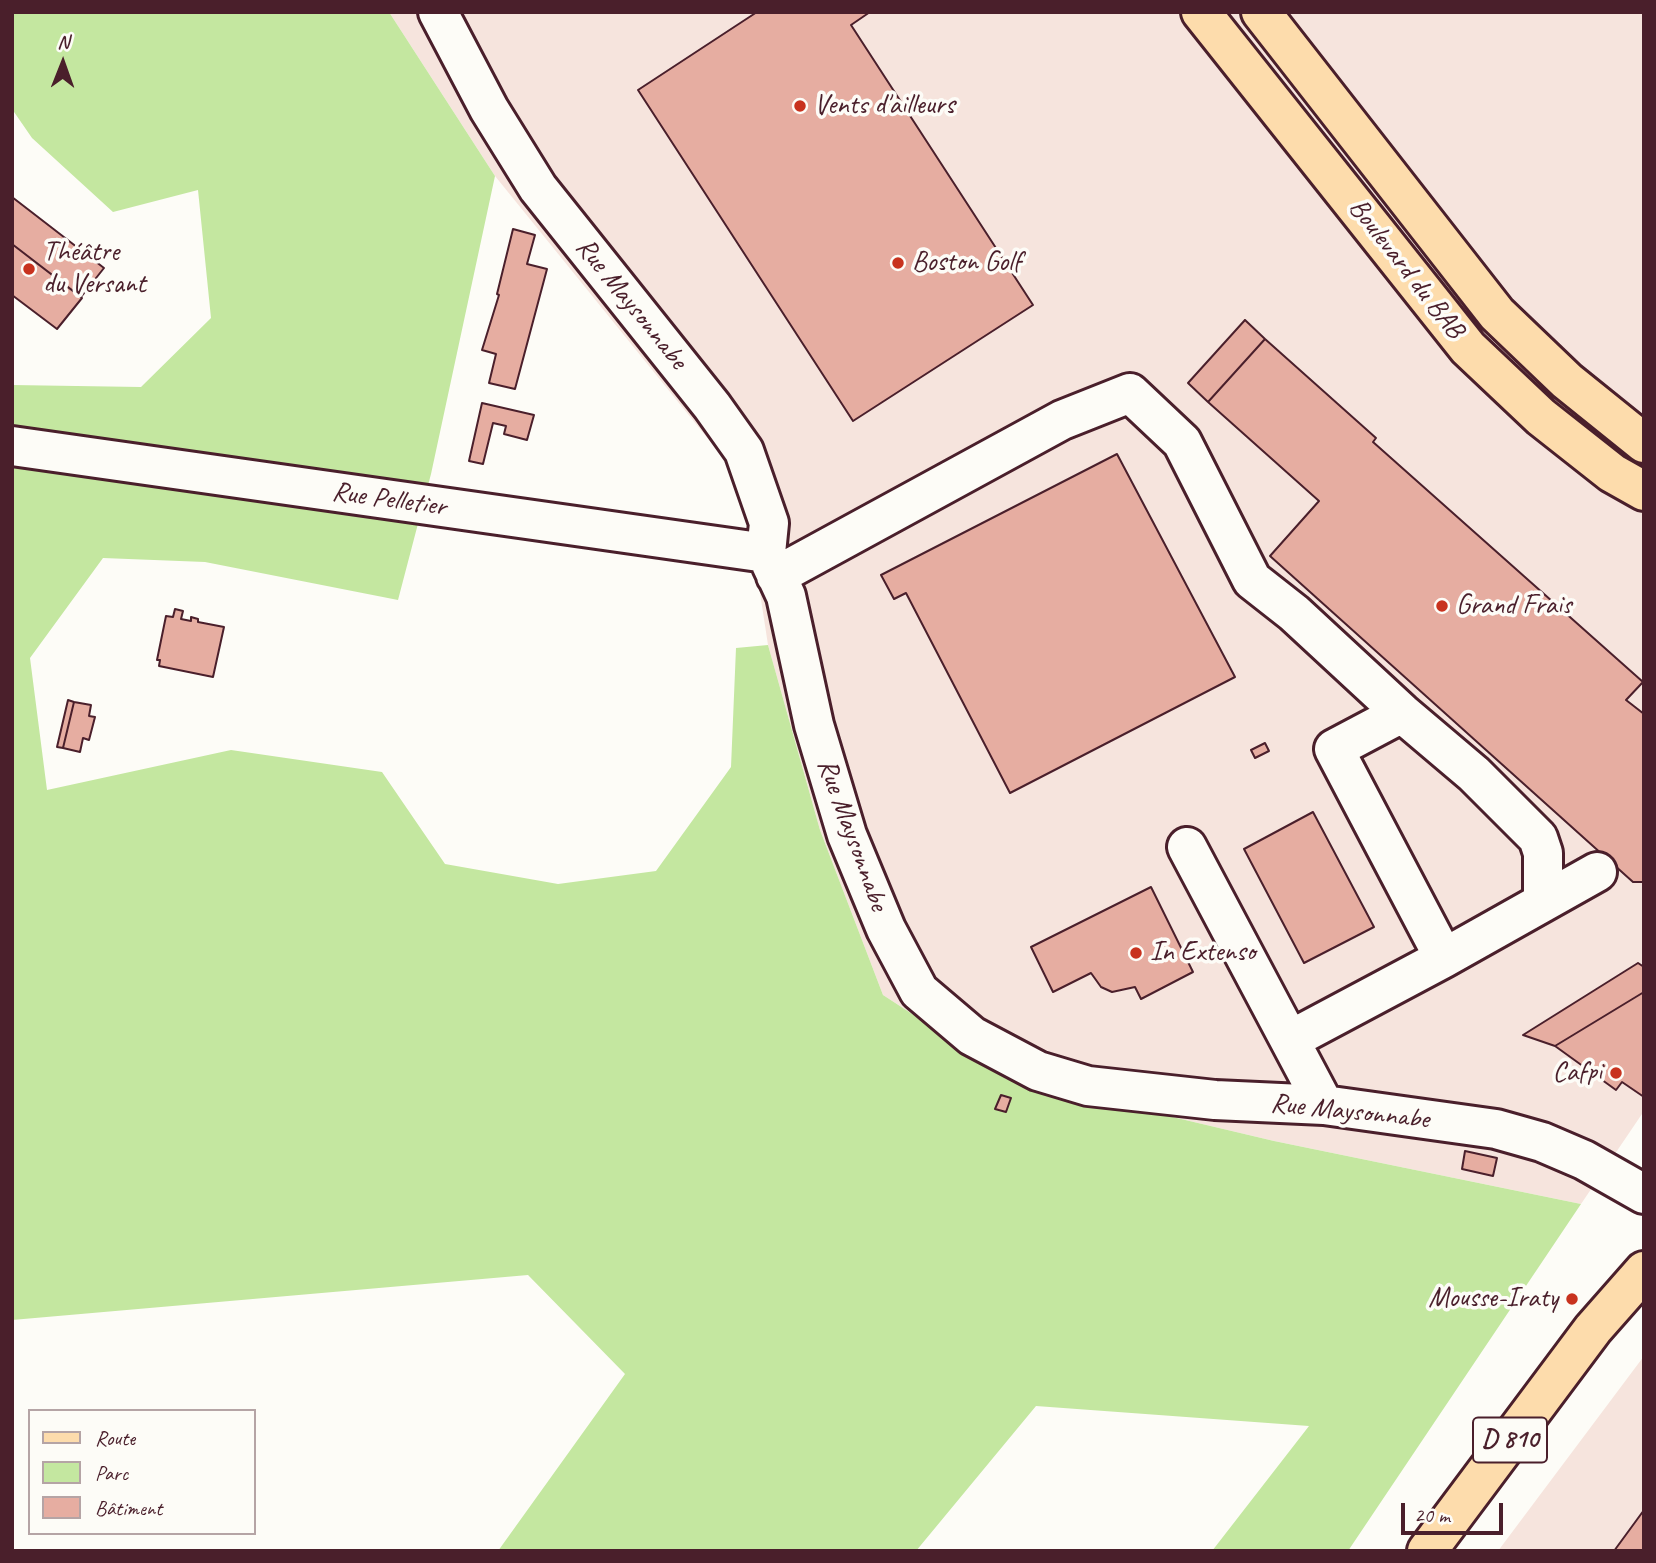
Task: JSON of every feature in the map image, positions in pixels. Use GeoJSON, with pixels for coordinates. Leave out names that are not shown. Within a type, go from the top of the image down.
{"type":"FeatureCollection","features":[{"type":"Feature","properties":{"kind":"main road","name":"Boulevard du BAB"},"geometry":{"type":"LineString","coordinates":[[1201,12],[1468,348],[1541,417],[1612,473],[1644,491]]}},
{"type":"Feature","properties":{"kind":"main road","name":"Boulevard du BAB"},"geometry":{"type":"LineString","coordinates":[[1261,12],[1497,314],[1567,381],[1644,443]]}},
{"type":"Feature","properties":{"kind":"main road","name":"D 810"},"geometry":{"type":"LineString","coordinates":[[1427,1551],[1593,1329],[1644,1249]]}},
{"type":"Feature","properties":{"kind":"main road","name":"D 810"},"geometry":{"type":"LineString","coordinates":[[1593,1329],[1644,1271]]}},
{"type":"Feature","properties":{"kind":"street","name":"Rue Maysonnabe"},"geometry":{"type":"LineString","coordinates":[[438,12],[489,109],[538,188],[712,406],[744,451],[769,523],[771,564],[786,596],[814,725],[846,835],[886,929],[919,991],[972,1036],[1038,1072],[1088,1086],[1215,1100],[1324,1105],[1496,1129],[1542,1142],[1584,1160],[1644,1194]]}},
{"type":"Feature","properties":{"kind":"street"},"geometry":{"type":"LineString","coordinates":[[771,564],[1062,420],[1130,393],[1182,442],[1252,580],[1294,613],[1474,775],[1538,838],[1543,853],[1543,901]]}},
{"type":"Feature","properties":{"kind":"street","name":"Rue Pelletier"},"geometry":{"type":"LineString","coordinates":[[12,446],[771,564]]}},
{"type":"Feature","properties":{"kind":"street"},"geometry":{"type":"LineString","coordinates":[[1402,713],[1334,749],[1444,958]]}},
{"type":"Feature","properties":{"kind":"street"},"geometry":{"type":"LineString","coordinates":[[1186,847],[1324,1105]]}},
{"type":"Feature","properties":{"kind":"street"},"geometry":{"type":"LineString","coordinates":[[1290,1040],[1597,872]]}},
{"type":"Feature","properties":{"kind":"shaded area"},"geometry":{"type":"Polygon","coordinates":[[[389,12],[1644,12],[1644,1111],[1581,1204],[1274,1141],[1012,1079],[883,995],[820,830],[768,645],[743,482],[495,176],[389,12]]]}},
{"type":"Feature","properties":{"kind":"shaded area"},"geometry":{"type":"Polygon","coordinates":[[[1644,1356],[1644,1551],[1498,1551],[1644,1356]]]}},
{"type":"Feature","properties":{"kind":"green space"},"geometry":{"type":"Polygon","coordinates":[[[12,12],[389,12],[495,176],[431,474],[398,600],[205,562],[103,558],[30,658],[47,790],[231,750],[382,772],[445,864],[558,884],[656,871],[731,767],[736,648],[768,645],[820,830],[883,995],[1012,1079],[1274,1141],[1581,1204],[1348,1551],[1212,1551],[1309,1426],[1036,1406],[916,1551],[498,1551],[625,1374],[528,1275],[12,1320],[12,385],[141,387],[211,318],[198,190],[113,212],[32,138],[12,109],[12,12]]]}},
{"type":"Feature","properties":{"kind":"building"},"geometry":{"type":"Polygon","coordinates":[[[757,12],[870,12],[851,25],[1033,305],[853,421],[638,90],[757,12]]]}},
{"type":"Feature","properties":{"kind":"building"},"geometry":{"type":"Polygon","coordinates":[[[12,197],[104,268],[81,297],[12,244],[12,197]]]}},
{"type":"Feature","properties":{"kind":"building"},"geometry":{"type":"Polygon","coordinates":[[[513,229],[535,235],[527,264],[547,269],[515,389],[489,383],[496,354],[482,350],[499,295],[497,294],[513,229]]]}},
{"type":"Feature","properties":{"kind":"building","name":"Théâtre du Versant"},"geometry":{"type":"Polygon","coordinates":[[[12,244],[82,298],[57,329],[12,295],[12,244]]]}},
{"type":"Feature","properties":{"kind":"building"},"geometry":{"type":"Polygon","coordinates":[[[1245,320],[1265,339],[1208,402],[1188,383],[1245,320]]]}},
{"type":"Feature","properties":{"kind":"building","name":"Grand Frais"},"geometry":{"type":"Polygon","coordinates":[[[1265,339],[1376,438],[1373,442],[1643,682],[1626,700],[1644,714],[1644,882],[1633,882],[1270,556],[1319,501],[1208,402],[1265,339]]]}},
{"type":"Feature","properties":{"kind":"building"},"geometry":{"type":"Polygon","coordinates":[[[482,403],[534,415],[527,440],[504,434],[506,426],[493,423],[483,464],[469,461],[482,403]]]}},
{"type":"Feature","properties":{"kind":"building"},"geometry":{"type":"Polygon","coordinates":[[[1117,454],[1235,677],[1010,793],[906,593],[894,599],[881,575],[1117,454]]]}},
{"type":"Feature","properties":{"kind":"building"},"geometry":{"type":"Polygon","coordinates":[[[175,609],[183,611],[181,619],[191,621],[191,617],[198,619],[198,622],[224,627],[213,677],[159,666],[160,660],[157,660],[166,616],[173,617],[175,609]]]}},
{"type":"Feature","properties":{"kind":"building"},"geometry":{"type":"Polygon","coordinates":[[[68,700],[74,702],[63,748],[57,747],[68,700]]]}},
{"type":"Feature","properties":{"kind":"building"},"geometry":{"type":"Polygon","coordinates":[[[74,702],[91,705],[89,716],[95,717],[89,740],[83,738],[80,752],[63,748],[74,702]]]}},
{"type":"Feature","properties":{"kind":"building"},"geometry":{"type":"Polygon","coordinates":[[[1265,743],[1269,751],[1255,758],[1251,750],[1265,743]]]}},
{"type":"Feature","properties":{"kind":"building"},"geometry":{"type":"Polygon","coordinates":[[[1313,812],[1374,927],[1304,963],[1244,849],[1313,812]]]}},
{"type":"Feature","properties":{"kind":"building"},"geometry":{"type":"Polygon","coordinates":[[[1151,887],[1193,972],[1141,999],[1135,987],[1112,992],[1101,987],[1091,973],[1053,992],[1031,947],[1151,887]]]}},
{"type":"Feature","properties":{"kind":"building"},"geometry":{"type":"Polygon","coordinates":[[[1638,963],[1644,967],[1644,992],[1555,1046],[1523,1035],[1638,963]]]}},
{"type":"Feature","properties":{"kind":"building"},"geometry":{"type":"Polygon","coordinates":[[[1644,992],[1644,1097],[1622,1082],[1616,1090],[1555,1046],[1644,992]]]}},
{"type":"Feature","properties":{"kind":"building"},"geometry":{"type":"Polygon","coordinates":[[[1001,1095],[1011,1098],[1006,1112],[995,1109],[1001,1095]]]}},
{"type":"Feature","properties":{"kind":"building"},"geometry":{"type":"Polygon","coordinates":[[[1465,1151],[1497,1158],[1493,1176],[1462,1169],[1465,1151]]]}},
{"type":"Feature","properties":{"kind":"building"},"geometry":{"type":"Polygon","coordinates":[[[1644,1510],[1644,1551],[1614,1551],[1644,1510]]]}},
{"type":"Feature","properties":{"kind":"place","name":"Vents d'ailleurs"},"geometry":{"type":"Point","coordinates":[800,106]}},
{"type":"Feature","properties":{"kind":"place","name":"Boston Golf"},"geometry":{"type":"Point","coordinates":[898,263]}},
{"type":"Feature","properties":{"kind":"place","name":"Théâtre du Versant"},"geometry":{"type":"Point","coordinates":[29,269]}},
{"type":"Feature","properties":{"kind":"place","name":"Grand Frais"},"geometry":{"type":"Point","coordinates":[1442,606]}},
{"type":"Feature","properties":{"kind":"place","name":"In Extenso"},"geometry":{"type":"Point","coordinates":[1136,953]}},
{"type":"Feature","properties":{"kind":"place","name":"Cafpi"},"geometry":{"type":"Point","coordinates":[1616,1073]}},
{"type":"Feature","properties":{"kind":"place","name":"Mousse-Iraty"},"geometry":{"type":"Point","coordinates":[1572,1299]}}]}
